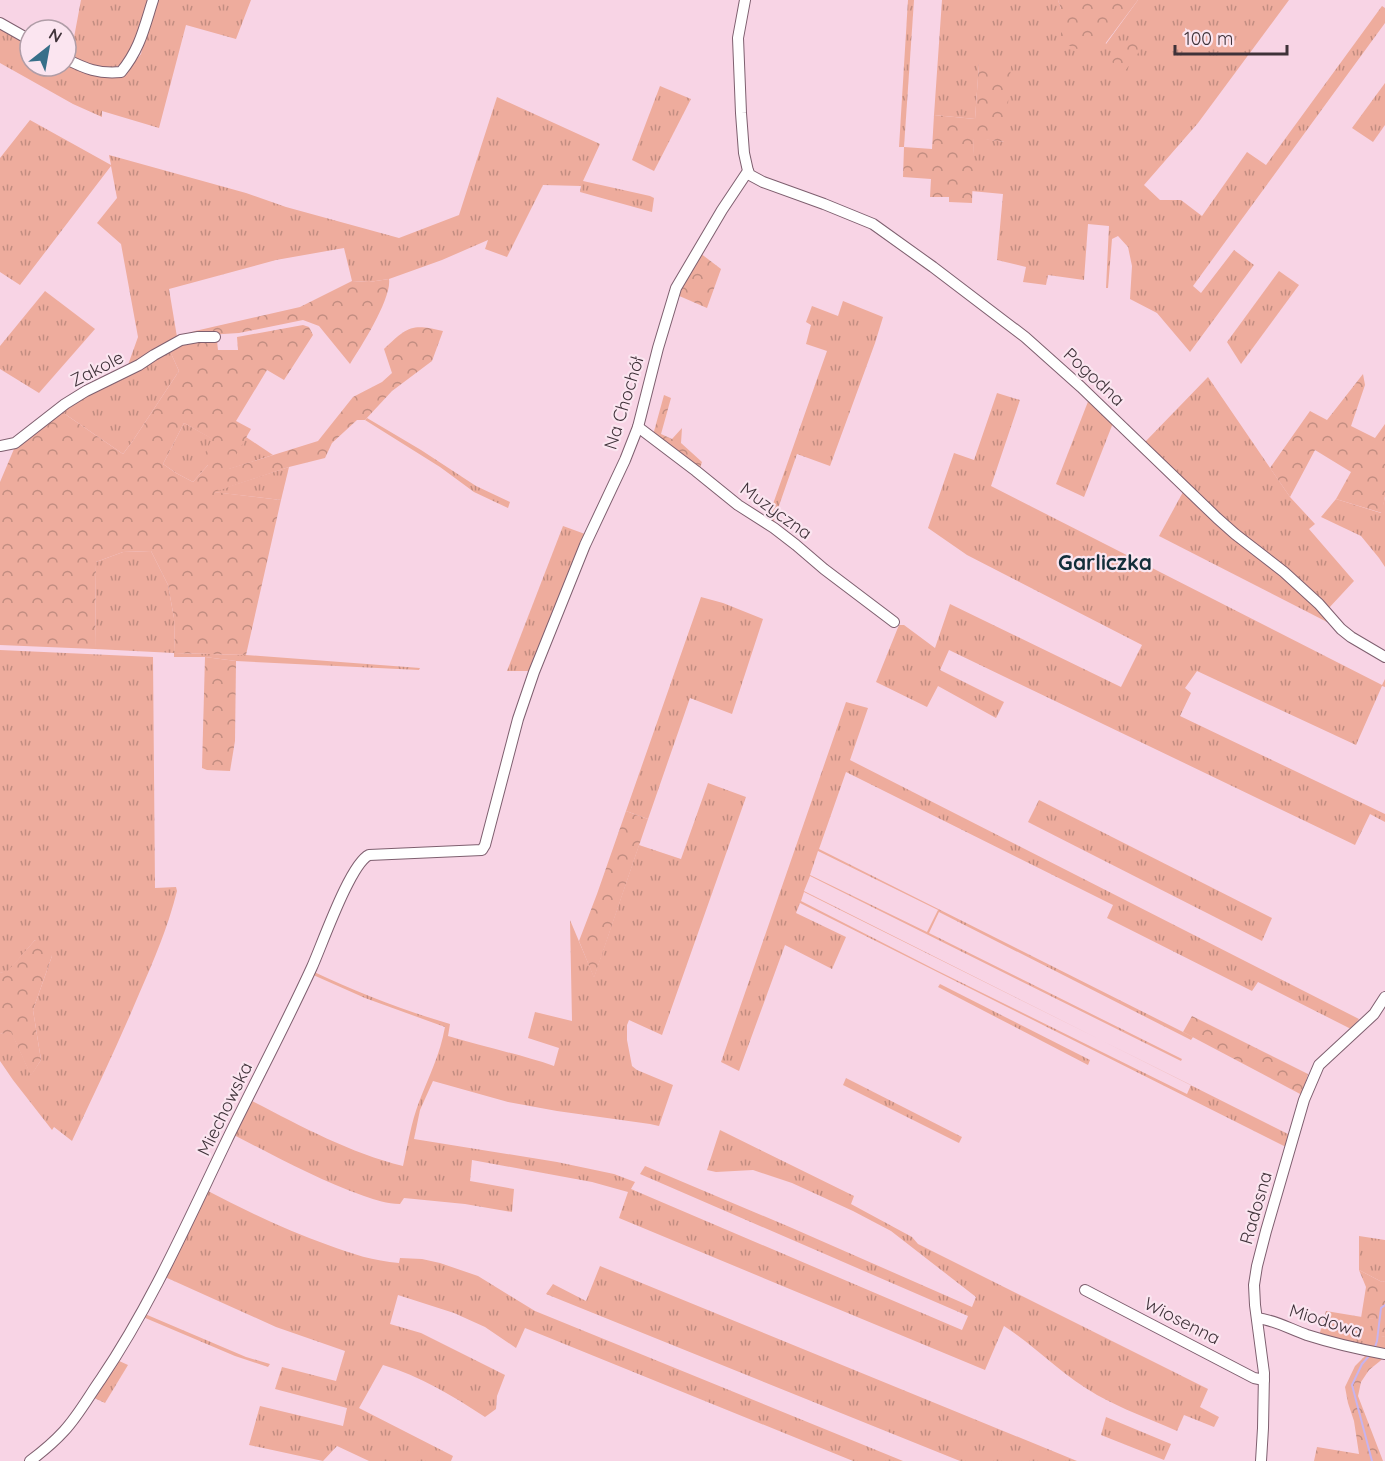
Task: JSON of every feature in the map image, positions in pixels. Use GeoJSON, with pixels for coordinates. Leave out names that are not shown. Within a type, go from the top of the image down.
{"type":"FeatureCollection","features":[{"type":"Feature","properties":{"kind":"street"},"geometry":{"type":"LineString","coordinates":[[78,65],[88,70],[121,72],[132,59],[138,46],[153,0]]}},
{"type":"Feature","properties":{"kind":"street"},"geometry":{"type":"LineString","coordinates":[[745,0],[738,38],[744,153],[748,171]]}},
{"type":"Feature","properties":{"kind":"street"},"geometry":{"type":"LineString","coordinates":[[0,23],[18,33]]}},
{"type":"Feature","properties":{"kind":"street","name":"Na Chochół"},"geometry":{"type":"LineString","coordinates":[[482,850],[518,719],[534,672],[588,537],[638,428],[676,288],[748,171]]}},
{"type":"Feature","properties":{"kind":"street","name":"Pogodna"},"geometry":{"type":"LineString","coordinates":[[748,171],[750,176],[763,182],[873,224],[990,309],[1081,387],[1217,518],[1284,572],[1319,604],[1341,629],[1385,657]]}},
{"type":"Feature","properties":{"kind":"street","name":"Zakole"},"geometry":{"type":"LineString","coordinates":[[0,446],[15,443],[65,404],[86,391],[139,366],[181,340],[198,337],[215,338]]}},
{"type":"Feature","properties":{"kind":"street","name":"Muzyczna"},"geometry":{"type":"LineString","coordinates":[[638,428],[738,505],[774,528],[894,622]]}},
{"type":"Feature","properties":{"kind":"street","name":"Miechowska"},"geometry":{"type":"LineString","coordinates":[[30,1461],[65,1430],[135,1326],[172,1258],[293,1008],[344,891],[364,857],[482,850]]}},
{"type":"Feature","properties":{"kind":"street","name":"Radosna"},"geometry":{"type":"LineString","coordinates":[[1261,1461],[1264,1380],[1254,1285],[1257,1266],[1304,1100],[1313,1077],[1319,1065],[1374,1014],[1385,997]]}},
{"type":"Feature","properties":{"kind":"street","name":"Wiosenna"},"geometry":{"type":"LineString","coordinates":[[1085,1290],[1254,1378],[1264,1380]]}},
{"type":"Feature","properties":{"kind":"street","name":"Miodowa"},"geometry":{"type":"LineString","coordinates":[[1257,1318],[1279,1323],[1326,1341],[1385,1354]]}},
{"type":"Feature","properties":{"kind":"green space"},"geometry":{"type":"Polygon","coordinates":[[[81,0],[150,0],[126,63],[111,68],[91,66],[78,62],[78,18],[81,0]]]}},
{"type":"Feature","properties":{"kind":"green space"},"geometry":{"type":"Polygon","coordinates":[[[156,0],[251,0],[236,39],[186,25],[159,128],[102,111],[102,117],[27,78],[78,78],[78,64],[125,73],[141,54],[156,0]]]}},
{"type":"Feature","properties":{"kind":"green space"},"geometry":{"type":"Polygon","coordinates":[[[908,0],[914,0],[904,147],[899,147],[908,0]]]}},
{"type":"Feature","properties":{"kind":"green space"},"geometry":{"type":"Polygon","coordinates":[[[942,0],[1058,0],[1061,9],[1061,42],[1103,37],[1106,44],[1138,0],[1289,0],[1198,123],[1144,185],[1160,200],[1181,200],[1202,216],[1247,152],[1266,165],[1382,6],[1385,8],[1385,23],[1193,286],[1201,293],[1234,250],[1254,265],[1190,352],[1157,313],[1130,299],[1132,266],[1128,247],[1118,236],[1112,239],[1108,288],[1106,288],[1109,226],[1088,224],[1084,280],[1048,275],[1046,285],[1023,282],[1026,267],[997,260],[1003,194],[971,191],[974,137],[1004,142],[979,64],[975,119],[934,115],[942,0]]]}},
{"type":"Feature","properties":{"kind":"green space"},"geometry":{"type":"Polygon","coordinates":[[[1058,0],[1138,0],[1105,44],[1102,38],[1077,49],[1061,42],[1061,9],[1058,0]]]}},
{"type":"Feature","properties":{"kind":"green space"},"geometry":{"type":"Polygon","coordinates":[[[0,26],[18,36],[18,73],[0,63],[0,26]]]}},
{"type":"Feature","properties":{"kind":"green space"},"geometry":{"type":"Polygon","coordinates":[[[1134,32],[1147,41],[1119,79],[1112,61],[1134,32]]]}},
{"type":"Feature","properties":{"kind":"green space"},"geometry":{"type":"Polygon","coordinates":[[[979,63],[1011,65],[1005,142],[974,138],[972,203],[949,202],[949,197],[930,197],[931,179],[903,177],[904,147],[932,149],[934,115],[975,119],[979,63]]]}},
{"type":"Feature","properties":{"kind":"green space"},"geometry":{"type":"Polygon","coordinates":[[[1385,83],[1385,125],[1373,142],[1352,128],[1385,83]]]}},
{"type":"Feature","properties":{"kind":"green space"},"geometry":{"type":"Polygon","coordinates":[[[660,86],[691,99],[654,171],[632,160],[660,86]]]}},
{"type":"Feature","properties":{"kind":"green space"},"geometry":{"type":"Polygon","coordinates":[[[497,97],[600,144],[583,181],[650,196],[654,198],[652,212],[580,192],[581,186],[543,185],[507,257],[485,249],[488,240],[389,279],[369,282],[352,281],[344,248],[276,260],[169,289],[177,337],[128,365],[138,337],[121,244],[97,223],[117,198],[111,166],[20,285],[0,272],[0,158],[30,120],[111,165],[109,155],[399,238],[459,215],[497,97]]]}},
{"type":"Feature","properties":{"kind":"green space"},"geometry":{"type":"Polygon","coordinates":[[[700,253],[721,269],[707,308],[677,295],[700,253]]]}},
{"type":"Feature","properties":{"kind":"green space"},"geometry":{"type":"Polygon","coordinates":[[[1279,271],[1299,285],[1241,364],[1227,342],[1279,271]]]}},
{"type":"Feature","properties":{"kind":"green space"},"geometry":{"type":"Polygon","coordinates":[[[389,279],[389,287],[381,310],[350,364],[319,326],[303,320],[239,333],[177,337],[300,307],[352,281],[369,282],[389,279]]]}},
{"type":"Feature","properties":{"kind":"green space"},"geometry":{"type":"Polygon","coordinates":[[[45,291],[95,329],[39,393],[0,369],[0,346],[45,291]]]}},
{"type":"Feature","properties":{"kind":"green space"},"geometry":{"type":"Polygon","coordinates":[[[843,301],[883,317],[875,343],[830,466],[797,454],[773,523],[767,521],[827,351],[806,344],[811,325],[806,322],[812,306],[838,316],[843,301]]]}},
{"type":"Feature","properties":{"kind":"green space"},"geometry":{"type":"Polygon","coordinates":[[[303,325],[309,327],[313,335],[284,380],[267,370],[236,421],[251,429],[228,469],[318,441],[353,397],[382,382],[392,373],[384,349],[404,332],[416,327],[443,331],[432,361],[392,391],[365,420],[357,420],[332,443],[325,458],[289,467],[214,492],[281,500],[246,655],[175,653],[174,618],[168,585],[151,551],[123,552],[96,562],[95,649],[0,645],[0,482],[14,449],[62,412],[123,454],[179,371],[169,349],[189,341],[217,341],[218,350],[238,350],[237,337],[303,325]],[[184,423],[163,464],[193,482],[208,465],[204,455],[212,439],[184,423]]]}},
{"type":"Feature","properties":{"kind":"green space"},"geometry":{"type":"Polygon","coordinates":[[[169,349],[179,371],[123,454],[62,412],[80,398],[169,349]]]}},
{"type":"Feature","properties":{"kind":"green space"},"geometry":{"type":"Polygon","coordinates":[[[1363,374],[1365,385],[1351,426],[1375,438],[1385,424],[1385,496],[1382,513],[1336,499],[1351,472],[1315,450],[1290,497],[1270,468],[1310,411],[1327,420],[1363,374]]]}},
{"type":"Feature","properties":{"kind":"green space"},"geometry":{"type":"Polygon","coordinates":[[[1208,377],[1290,497],[1315,524],[1309,529],[1354,581],[1328,609],[1227,521],[1145,442],[1208,377]]]}},
{"type":"Feature","properties":{"kind":"green space"},"geometry":{"type":"Polygon","coordinates":[[[997,393],[1020,400],[991,486],[1382,685],[1385,679],[1385,687],[1382,686],[1356,745],[1197,671],[1185,688],[1191,693],[1180,716],[1385,814],[1385,822],[1370,814],[1355,845],[949,650],[940,670],[1004,702],[996,718],[938,686],[927,707],[876,682],[899,625],[904,625],[935,648],[950,604],[1121,687],[1142,645],[967,555],[928,528],[954,453],[974,460],[997,393]]]}},
{"type":"Feature","properties":{"kind":"green space"},"geometry":{"type":"Polygon","coordinates":[[[664,395],[671,398],[661,434],[672,439],[682,428],[681,443],[702,462],[699,471],[653,435],[664,395]]]}},
{"type":"Feature","properties":{"kind":"green space"},"geometry":{"type":"Polygon","coordinates":[[[1089,399],[1113,423],[1084,497],[1056,484],[1089,399]]]}},
{"type":"Feature","properties":{"kind":"green space"},"geometry":{"type":"Polygon","coordinates":[[[367,418],[476,486],[510,502],[508,508],[474,492],[440,467],[365,420],[367,418]]]}},
{"type":"Feature","properties":{"kind":"green space"},"geometry":{"type":"Polygon","coordinates":[[[184,423],[213,439],[208,465],[193,482],[163,464],[184,423]]]}},
{"type":"Feature","properties":{"kind":"green space"},"geometry":{"type":"Polygon","coordinates":[[[246,437],[273,455],[226,470],[246,437]]]}},
{"type":"Feature","properties":{"kind":"green space"},"geometry":{"type":"Polygon","coordinates":[[[289,467],[281,500],[212,492],[289,467]]]}},
{"type":"Feature","properties":{"kind":"green space"},"geometry":{"type":"Polygon","coordinates":[[[1183,492],[1282,575],[1331,624],[1159,536],[1183,492]]]}},
{"type":"Feature","properties":{"kind":"green space"},"geometry":{"type":"Polygon","coordinates":[[[1385,497],[1385,567],[1361,536],[1321,517],[1336,499],[1381,513],[1385,497]]]}},
{"type":"Feature","properties":{"kind":"green space"},"geometry":{"type":"Polygon","coordinates":[[[563,526],[585,534],[532,671],[507,671],[563,526]]]}},
{"type":"Feature","properties":{"kind":"green space"},"geometry":{"type":"Polygon","coordinates":[[[151,551],[168,585],[174,618],[175,653],[246,655],[420,668],[419,670],[236,661],[205,657],[174,657],[174,653],[95,649],[96,562],[123,552],[151,551]]]}},
{"type":"Feature","properties":{"kind":"green space"},"geometry":{"type":"Polygon","coordinates":[[[701,597],[763,619],[732,714],[690,698],[648,819],[626,811],[701,597]]]}},
{"type":"Feature","properties":{"kind":"green space"},"geometry":{"type":"Polygon","coordinates":[[[0,650],[153,657],[155,888],[176,887],[177,891],[150,969],[72,1141],[54,1127],[52,1130],[0,1061],[0,1034],[11,1031],[31,1075],[41,1060],[33,1010],[52,956],[35,940],[6,974],[0,972],[0,650]]]}},
{"type":"Feature","properties":{"kind":"green space"},"geometry":{"type":"Polygon","coordinates":[[[205,657],[236,661],[235,741],[230,771],[202,768],[205,657]]]}},
{"type":"Feature","properties":{"kind":"green space"},"geometry":{"type":"Polygon","coordinates":[[[846,702],[868,708],[850,760],[1359,1019],[1351,1029],[1258,982],[1252,991],[1107,918],[1113,905],[846,772],[819,849],[1193,1037],[1191,1040],[939,912],[929,933],[1182,1059],[1181,1061],[810,876],[804,891],[1103,1041],[804,892],[801,901],[1187,1094],[1191,1085],[1290,1135],[1286,1147],[800,903],[796,913],[846,937],[832,969],[785,945],[739,1071],[721,1062],[846,702]],[[818,851],[810,875],[927,932],[938,910],[818,851]]]}},
{"type":"Feature","properties":{"kind":"green space"},"geometry":{"type":"Polygon","coordinates":[[[708,783],[746,797],[662,1035],[629,1020],[627,1025],[627,1040],[632,1066],[673,1085],[659,1126],[508,1102],[433,1081],[420,1110],[414,1139],[557,1162],[614,1174],[635,1182],[631,1189],[962,1330],[968,1316],[640,1174],[645,1166],[972,1307],[976,1297],[891,1231],[853,1211],[792,1183],[753,1170],[716,1172],[707,1170],[720,1130],[854,1196],[851,1204],[912,1237],[918,1244],[1208,1389],[1200,1407],[1219,1417],[1214,1427],[1184,1415],[1177,1431],[1116,1405],[1073,1379],[1004,1326],[985,1370],[619,1218],[628,1192],[592,1182],[472,1160],[470,1181],[514,1189],[512,1212],[465,1204],[404,1198],[400,1204],[391,1203],[330,1183],[232,1134],[250,1100],[344,1146],[403,1166],[414,1118],[445,1027],[365,998],[311,974],[312,971],[380,1000],[450,1024],[448,1036],[554,1066],[559,1048],[528,1038],[535,1012],[572,1021],[570,920],[594,977],[639,845],[681,859],[708,783]]]}},
{"type":"Feature","properties":{"kind":"green space"},"geometry":{"type":"Polygon","coordinates":[[[1039,800],[1272,918],[1262,941],[1028,822],[1039,800]]]}},
{"type":"Feature","properties":{"kind":"green space"},"geometry":{"type":"Polygon","coordinates":[[[626,811],[648,819],[594,978],[579,941],[626,811]]]}},
{"type":"Feature","properties":{"kind":"green space"},"geometry":{"type":"Polygon","coordinates":[[[35,940],[49,945],[52,956],[33,1010],[41,1060],[31,1076],[11,1032],[0,1034],[0,972],[6,973],[35,940]]]}},
{"type":"Feature","properties":{"kind":"green space"},"geometry":{"type":"Polygon","coordinates":[[[940,984],[1090,1060],[1088,1065],[938,987],[940,984]]]}},
{"type":"Feature","properties":{"kind":"green space"},"geometry":{"type":"Polygon","coordinates":[[[1192,1016],[1308,1074],[1302,1095],[1183,1032],[1192,1016]]]}},
{"type":"Feature","properties":{"kind":"green space"},"geometry":{"type":"Polygon","coordinates":[[[846,1078],[962,1137],[959,1143],[843,1085],[846,1078]]]}},
{"type":"Feature","properties":{"kind":"green space"},"geometry":{"type":"Polygon","coordinates":[[[206,1190],[281,1227],[354,1254],[399,1263],[400,1258],[422,1259],[478,1276],[535,1311],[903,1461],[853,1461],[525,1328],[516,1348],[485,1327],[454,1313],[398,1295],[390,1324],[421,1333],[505,1375],[497,1396],[496,1409],[485,1417],[436,1387],[383,1365],[359,1408],[453,1456],[451,1461],[369,1461],[337,1446],[323,1461],[249,1445],[260,1406],[343,1426],[347,1408],[275,1389],[282,1367],[336,1381],[345,1351],[276,1327],[165,1277],[206,1190]]]}},
{"type":"Feature","properties":{"kind":"green space"},"geometry":{"type":"Polygon","coordinates":[[[1359,1236],[1385,1240],[1385,1281],[1382,1282],[1359,1270],[1359,1236]]]}},
{"type":"Feature","properties":{"kind":"green space"},"geometry":{"type":"Polygon","coordinates":[[[600,1266],[1077,1461],[960,1461],[546,1294],[553,1284],[586,1301],[600,1266]]]}},
{"type":"Feature","properties":{"kind":"green space"},"geometry":{"type":"Polygon","coordinates":[[[1359,1270],[1382,1282],[1385,1281],[1385,1337],[1374,1335],[1374,1319],[1361,1318],[1366,1287],[1359,1270]]]}},
{"type":"Feature","properties":{"kind":"green space"},"geometry":{"type":"Polygon","coordinates":[[[1326,1311],[1374,1319],[1374,1334],[1385,1337],[1385,1350],[1319,1336],[1326,1311]]]}},
{"type":"Feature","properties":{"kind":"green space"},"geometry":{"type":"Polygon","coordinates":[[[145,1314],[246,1357],[270,1364],[268,1367],[235,1356],[143,1317],[145,1314]]]}},
{"type":"Feature","properties":{"kind":"green space"},"geometry":{"type":"Polygon","coordinates":[[[1367,1354],[1385,1357],[1369,1370],[1361,1382],[1358,1396],[1383,1461],[1314,1461],[1317,1447],[1359,1454],[1354,1421],[1345,1387],[1355,1366],[1367,1354]]]}},
{"type":"Feature","properties":{"kind":"green space"},"geometry":{"type":"Polygon","coordinates":[[[117,1360],[128,1365],[105,1403],[92,1397],[117,1360]]]}},
{"type":"Feature","properties":{"kind":"green space"},"geometry":{"type":"Polygon","coordinates":[[[1106,1417],[1171,1444],[1164,1460],[1101,1435],[1106,1417]]]}},
{"type":"Feature","properties":{"kind":"waterway","name":"Garliczka"},"geometry":{"type":"LineString","coordinates":[[1375,1347],[1381,1308],[1385,1305]]}},
{"type":"Feature","properties":{"kind":"waterway","name":"Garliczka"},"geometry":{"type":"LineString","coordinates":[[1369,1356],[1362,1364],[1352,1385],[1372,1461]]}},
{"type":"Feature","properties":{"kind":"district","name":"Garliczka"},"geometry":{"type":"Point","coordinates":[1105,563]}}]}
